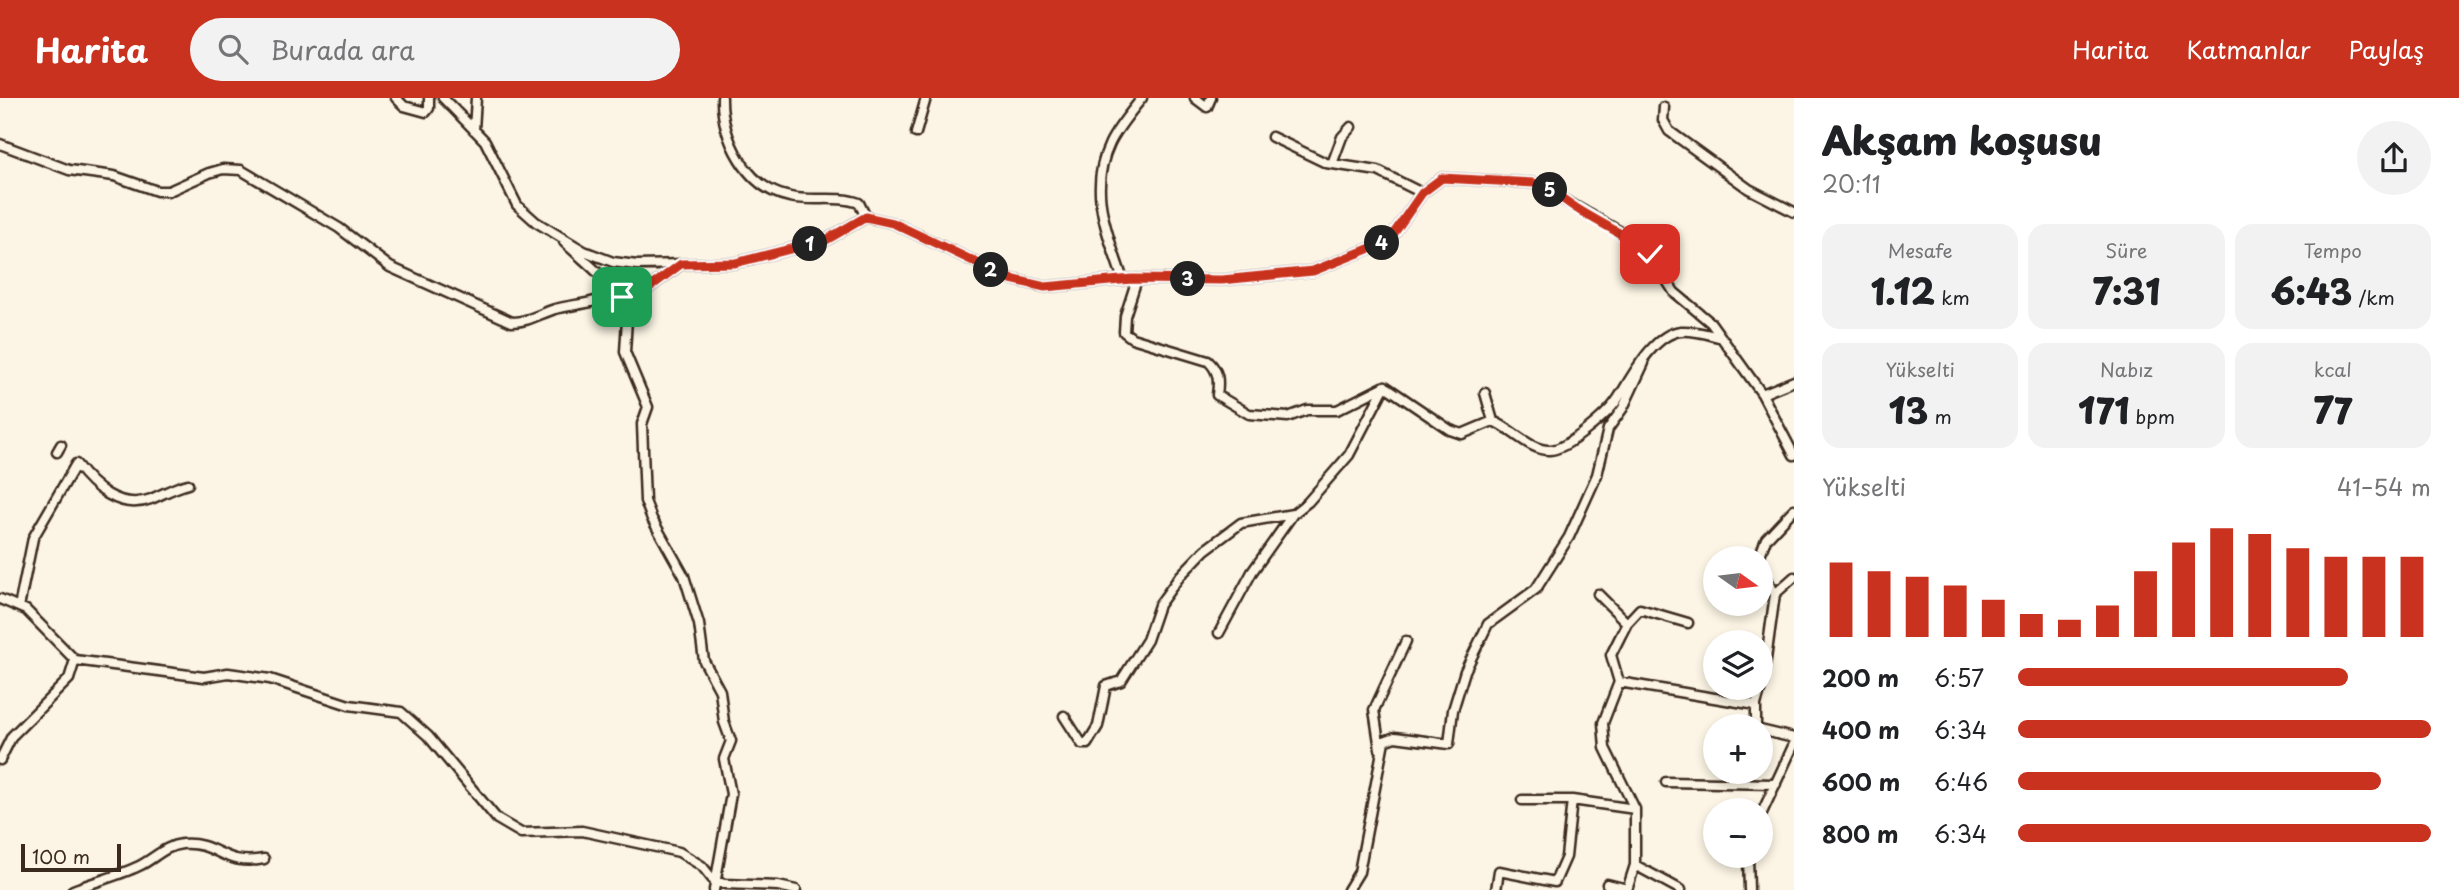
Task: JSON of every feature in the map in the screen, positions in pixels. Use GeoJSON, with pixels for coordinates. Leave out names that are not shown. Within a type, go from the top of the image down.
{"type":"FeatureCollection","features":[{"type":"Feature","properties":{"kind":"street"},"geometry":{"type":"LineString","coordinates":[[396,98],[404,106],[426,112],[429,98]]}},
{"type":"Feature","properties":{"kind":"street"},"geometry":{"type":"LineString","coordinates":[[443,98],[485,141],[517,205],[536,222],[613,262],[735,263],[826,240],[866,217],[893,223],[1011,279],[1045,287],[1137,279],[1222,280],[1313,271],[1390,239],[1422,193],[1442,178],[1534,183],[1545,186],[1576,208],[1626,235],[1650,254],[1674,292],[1711,323],[1762,394],[1794,455]]}},
{"type":"Feature","properties":{"kind":"street"},"geometry":{"type":"LineString","coordinates":[[474,130],[476,98]]}},
{"type":"Feature","properties":{"kind":"street"},"geometry":{"type":"LineString","coordinates":[[722,98],[727,138],[736,156],[771,191],[818,200],[850,199],[859,203],[866,217]]}},
{"type":"Feature","properties":{"kind":"street"},"geometry":{"type":"LineString","coordinates":[[916,133],[926,98]]}},
{"type":"Feature","properties":{"kind":"street"},"geometry":{"type":"LineString","coordinates":[[1123,281],[1098,200],[1103,161],[1111,141],[1142,98]]}},
{"type":"Feature","properties":{"kind":"street"},"geometry":{"type":"LineString","coordinates":[[1195,98],[1207,107],[1211,98]]}},
{"type":"Feature","properties":{"kind":"street"},"geometry":{"type":"LineString","coordinates":[[1664,107],[1663,120],[1669,131],[1749,189],[1794,212]]}},
{"type":"Feature","properties":{"kind":"street"},"geometry":{"type":"LineString","coordinates":[[1332,164],[1342,137],[1351,127]]}},
{"type":"Feature","properties":{"kind":"street"},"geometry":{"type":"LineString","coordinates":[[1272,137],[1332,164],[1378,171],[1422,193]]}},
{"type":"Feature","properties":{"kind":"street"},"geometry":{"type":"LineString","coordinates":[[0,144],[69,170],[114,176],[157,191],[169,191],[223,169],[241,170],[340,228],[390,267],[512,322],[525,322],[553,310],[618,295],[638,296],[681,264]]}},
{"type":"Feature","properties":{"kind":"street"},"geometry":{"type":"LineString","coordinates":[[558,235],[589,267],[612,285],[627,319],[625,352],[648,407],[642,424],[645,501],[684,576],[699,624],[704,661],[720,691],[724,722],[731,741],[724,759],[732,794],[714,885]]}},
{"type":"Feature","properties":{"kind":"street"},"geometry":{"type":"LineString","coordinates":[[1137,279],[1125,316],[1124,332],[1132,338],[1208,361],[1215,368],[1217,396],[1249,414],[1288,417],[1307,410],[1337,410],[1385,386]]}},
{"type":"Feature","properties":{"kind":"street"},"geometry":{"type":"LineString","coordinates":[[1485,393],[1493,421],[1540,449],[1551,450],[1567,445],[1616,401],[1627,378],[1659,344],[1679,331],[1719,337]]}},
{"type":"Feature","properties":{"kind":"street"},"geometry":{"type":"LineString","coordinates":[[1348,890],[1359,873],[1386,738],[1449,744],[1453,709],[1465,671],[1488,624],[1536,589],[1550,563],[1569,537],[1597,475],[1608,429],[1623,408],[1646,361],[1644,358]]}},
{"type":"Feature","properties":{"kind":"street"},"geometry":{"type":"LineString","coordinates":[[1762,394],[1794,381]]}},
{"type":"Feature","properties":{"kind":"street"},"geometry":{"type":"LineString","coordinates":[[1385,386],[1450,430],[1462,434],[1493,421]]}},
{"type":"Feature","properties":{"kind":"street"},"geometry":{"type":"LineString","coordinates":[[1219,633],[1252,572],[1293,514],[1349,455],[1385,386]]}},
{"type":"Feature","properties":{"kind":"street"},"geometry":{"type":"LineString","coordinates":[[19,607],[33,538],[76,464],[89,482],[110,496],[135,503],[188,484]]}},
{"type":"Feature","properties":{"kind":"street"},"geometry":{"type":"LineString","coordinates":[[1763,546],[1766,539],[1794,509]]}},
{"type":"Feature","properties":{"kind":"street"},"geometry":{"type":"LineString","coordinates":[[1064,716],[1082,744],[1087,744],[1098,726],[1106,686],[1121,681],[1147,640],[1160,605],[1180,576],[1205,550],[1241,523],[1293,514]]}},
{"type":"Feature","properties":{"kind":"street"},"geometry":{"type":"LineString","coordinates":[[1775,594],[1794,577]]}},
{"type":"Feature","properties":{"kind":"street"},"geometry":{"type":"LineString","coordinates":[[1756,714],[1775,594],[1773,590]]}},
{"type":"Feature","properties":{"kind":"street"},"geometry":{"type":"LineString","coordinates":[[1598,594],[1627,623]]}},
{"type":"Feature","properties":{"kind":"street"},"geometry":{"type":"LineString","coordinates":[[0,599],[26,610],[75,660],[204,677],[228,673],[270,679],[349,705],[401,712],[428,736],[497,819],[521,833],[582,831],[679,852],[702,866],[714,885]]}},
{"type":"Feature","properties":{"kind":"street"},"geometry":{"type":"LineString","coordinates":[[1607,884],[1627,890],[1634,866],[1635,809],[1605,748],[1603,723],[1619,682],[1611,655],[1627,623],[1640,609],[1688,622]]}},
{"type":"Feature","properties":{"kind":"street"},"geometry":{"type":"LineString","coordinates":[[1381,755],[1374,710],[1406,641]]}},
{"type":"Feature","properties":{"kind":"street"},"geometry":{"type":"LineString","coordinates":[[0,760],[12,737],[69,679],[75,660]]}},
{"type":"Feature","properties":{"kind":"street"},"geometry":{"type":"LineString","coordinates":[[1619,682],[1756,705]]}},
{"type":"Feature","properties":{"kind":"street"},"geometry":{"type":"LineString","coordinates":[[1770,798],[1794,741],[1773,734]]}},
{"type":"Feature","properties":{"kind":"street"},"geometry":{"type":"LineString","coordinates":[[1666,782],[1776,785]]}},
{"type":"Feature","properties":{"kind":"street"},"geometry":{"type":"LineString","coordinates":[[1522,800],[1572,800],[1635,809]]}},
{"type":"Feature","properties":{"kind":"street"},"geometry":{"type":"LineString","coordinates":[[1496,890],[1499,871],[1555,882],[1566,857],[1572,800]]}},
{"type":"Feature","properties":{"kind":"street"},"geometry":{"type":"LineString","coordinates":[[73,890],[140,866],[161,851],[179,844],[202,845],[235,862],[264,859]]}},
{"type":"Feature","properties":{"kind":"street"},"geometry":{"type":"LineString","coordinates":[[1634,866],[1681,890]]}},
{"type":"Feature","properties":{"kind":"street"},"geometry":{"type":"LineString","coordinates":[[1748,868],[1749,890]]}},
{"type":"Feature","properties":{"kind":"street"},"geometry":{"type":"LineString","coordinates":[[714,885],[796,890]]}},
{"type":"Feature","properties":{"kind":"route"},"geometry":{"type":"LineString","coordinates":[[622,297],[638,296],[681,264],[735,263],[826,240],[866,217],[893,223],[1011,279],[1045,287],[1132,279],[1222,280],[1256,275],[1289,275],[1333,264],[1390,239],[1422,193],[1442,178],[1474,182],[1534,183],[1545,186],[1576,208],[1626,235],[1650,254]]}}]}
